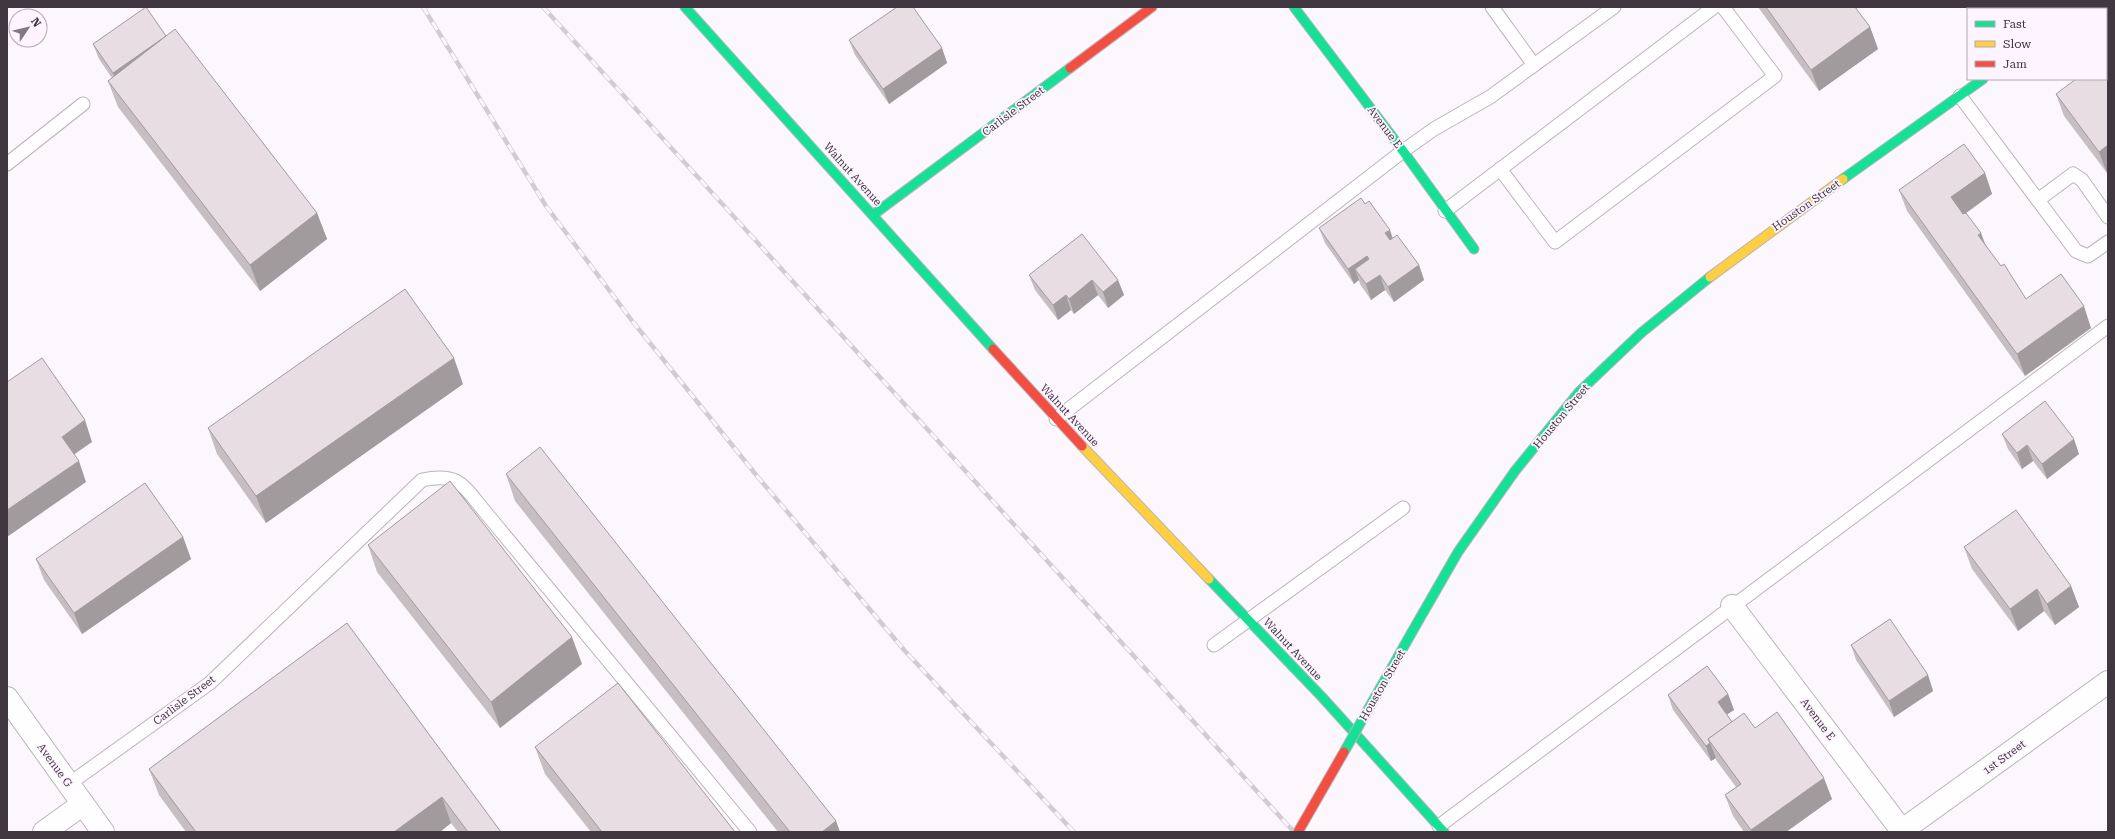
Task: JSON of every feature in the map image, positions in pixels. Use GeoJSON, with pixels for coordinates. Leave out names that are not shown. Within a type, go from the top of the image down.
{"type":"FeatureCollection","features":[{"type":"Feature","properties":{"kind":"street","name":"Carlisle Street"},"geometry":{"type":"LineString","coordinates":[[873,214],[1152,7]]}},
{"type":"Feature","properties":{"kind":"street","name":"Avenue E"},"geometry":{"type":"LineString","coordinates":[[1294,7],[1403,151],[1474,249]]}},
{"type":"Feature","properties":{"kind":"street","name":"Walnut Avenue"},"geometry":{"type":"LineString","coordinates":[[690,9],[1056,418],[1249,619],[1441,829]]}},
{"type":"Feature","properties":{"kind":"street","name":"Houston Street"},"geometry":{"type":"LineString","coordinates":[[1298,832],[1458,552],[1515,471],[1579,392],[1641,333],[1702,283],[1762,237],[1982,80]]}},
{"type":"Feature","properties":{"kind":"street","name":"Avenue E"},"geometry":{"type":"LineString","coordinates":[[1732,606],[1902,832]]}},
{"type":"Feature","properties":{"kind":"street","name":"1st Street"},"geometry":{"type":"LineString","coordinates":[[1902,832],[2108,682]]}},
{"type":"Feature","properties":{"kind":"street","name":"Avenue G"},"geometry":{"type":"LineString","coordinates":[[7,698],[103,832]]}},
{"type":"Feature","properties":{"kind":"street"},"geometry":{"type":"LineString","coordinates":[[44,832],[83,804]]}},
{"type":"Feature","properties":{"kind":"lane"},"geometry":{"type":"LineString","coordinates":[[1492,7],[1534,65]]}},
{"type":"Feature","properties":{"kind":"lane"},"geometry":{"type":"LineString","coordinates":[[1056,418],[1403,151],[1434,129],[1490,97],[1614,7]]}},
{"type":"Feature","properties":{"kind":"lane"},"geometry":{"type":"LineString","coordinates":[[1446,211],[1714,7]]}},
{"type":"Feature","properties":{"kind":"lane"},"geometry":{"type":"LineString","coordinates":[[1500,169],[1555,242],[1775,76],[1723,7]]}},
{"type":"Feature","properties":{"kind":"lane"},"geometry":{"type":"LineString","coordinates":[[1960,96],[2076,251],[2088,256],[2108,242]]}},
{"type":"Feature","properties":{"kind":"lane"},"geometry":{"type":"LineString","coordinates":[[7,164],[83,104]]}},
{"type":"Feature","properties":{"kind":"lane"},"geometry":{"type":"LineString","coordinates":[[2038,200],[2073,174],[2082,180],[2108,216]]}},
{"type":"Feature","properties":{"kind":"lane"},"geometry":{"type":"LineString","coordinates":[[1441,829],[1732,606],[2108,326]]}},
{"type":"Feature","properties":{"kind":"lane","name":"Carlisle Street"},"geometry":{"type":"LineString","coordinates":[[69,784],[210,683],[422,480],[440,476],[457,480],[491,519],[750,832]]}},
{"type":"Feature","properties":{"kind":"lane"},"geometry":{"type":"LineString","coordinates":[[1214,645],[1403,508]]}},
{"type":"Feature","properties":{"kind":"building"},"geometry":{"type":"Polygon","coordinates":[[[146,7],[166,36],[113,73],[93,44],[146,7]]]}},
{"type":"Feature","properties":{"kind":"building"},"geometry":{"type":"Polygon","coordinates":[[[897,7],[913,7],[942,48],[883,89],[849,40],[897,7]]]}},
{"type":"Feature","properties":{"kind":"building"},"geometry":{"type":"Polygon","coordinates":[[[1766,7],[1855,7],[1870,27],[1811,70],[1766,7]]]}},
{"type":"Feature","properties":{"kind":"building"},"geometry":{"type":"Polygon","coordinates":[[[175,29],[317,213],[250,265],[108,81],[175,29]]]}},
{"type":"Feature","properties":{"kind":"building"},"geometry":{"type":"Polygon","coordinates":[[[2108,44],[2108,145],[2099,152],[2056,94],[2075,80],[2107,80],[2108,44]]]}},
{"type":"Feature","properties":{"kind":"building"},"geometry":{"type":"Polygon","coordinates":[[[1964,144],[1985,173],[1951,197],[1963,214],[1966,213],[1981,233],[1978,235],[2001,266],[2004,264],[2026,299],[2061,274],[2084,306],[2017,354],[1899,190],[1964,144]]]}},
{"type":"Feature","properties":{"kind":"building"},"geometry":{"type":"Polygon","coordinates":[[[1361,198],[1365,204],[1369,201],[1390,230],[1385,233],[1390,240],[1397,235],[1419,265],[1388,287],[1380,275],[1366,284],[1355,269],[1369,259],[1367,256],[1348,269],[1319,228],[1361,198]]]}},
{"type":"Feature","properties":{"kind":"building"},"geometry":{"type":"Polygon","coordinates":[[[1082,234],[1118,280],[1103,292],[1092,280],[1069,299],[1066,295],[1053,305],[1029,275],[1082,234]]]}},
{"type":"Feature","properties":{"kind":"building"},"geometry":{"type":"Polygon","coordinates":[[[405,289],[454,358],[256,496],[208,428],[405,289]]]}},
{"type":"Feature","properties":{"kind":"building"},"geometry":{"type":"Polygon","coordinates":[[[42,358],[85,420],[62,437],[79,461],[7,510],[7,382],[42,358]]]}},
{"type":"Feature","properties":{"kind":"building"},"geometry":{"type":"Polygon","coordinates":[[[2045,401],[2074,439],[2042,464],[2027,445],[2017,453],[2002,434],[2045,401]]]}},
{"type":"Feature","properties":{"kind":"building"},"geometry":{"type":"Polygon","coordinates":[[[540,447],[836,821],[822,832],[790,832],[506,474],[540,447]]]}},
{"type":"Feature","properties":{"kind":"building"},"geometry":{"type":"Polygon","coordinates":[[[450,481],[572,637],[491,702],[368,545],[450,481]]]}},
{"type":"Feature","properties":{"kind":"building"},"geometry":{"type":"Polygon","coordinates":[[[145,483],[183,537],[74,613],[36,559],[145,483]]]}},
{"type":"Feature","properties":{"kind":"building"},"geometry":{"type":"Polygon","coordinates":[[[2016,510],[2071,586],[2047,604],[2037,589],[2010,609],[1964,547],[2016,510]]]}},
{"type":"Feature","properties":{"kind":"building"},"geometry":{"type":"Polygon","coordinates":[[[1890,619],[1928,675],[1889,701],[1851,645],[1890,619]]]}},
{"type":"Feature","properties":{"kind":"building"},"geometry":{"type":"Polygon","coordinates":[[[347,623],[501,832],[468,832],[442,797],[394,832],[196,832],[149,769],[347,623]]]}},
{"type":"Feature","properties":{"kind":"building"},"geometry":{"type":"Polygon","coordinates":[[[1707,666],[1728,694],[1718,702],[1732,722],[1708,739],[1710,743],[1706,746],[1668,695],[1707,666]]]}},
{"type":"Feature","properties":{"kind":"building"},"geometry":{"type":"Polygon","coordinates":[[[618,683],[735,832],[602,832],[535,747],[618,683]]]}},
{"type":"Feature","properties":{"kind":"building"},"geometry":{"type":"Polygon","coordinates":[[[1777,712],[1824,778],[1751,830],[1725,795],[1741,784],[1708,739],[1744,713],[1755,728],[1777,712]]]}},
{"type":"Feature","properties":{"kind":"railway"},"geometry":{"type":"LineString","coordinates":[[423,7],[546,206],[633,322],[757,476],[905,651],[1074,832]]}},
{"type":"Feature","properties":{"kind":"railway"},"geometry":{"type":"LineString","coordinates":[[543,7],[1294,832]]}},
{"type":"Feature","properties":{"kind":"traffic: fast"},"geometry":{"type":"LineString","coordinates":[[685,7],[993,349]]}},
{"type":"Feature","properties":{"kind":"traffic: fast"},"geometry":{"type":"LineString","coordinates":[[1294,7],[1403,151],[1474,249]]}},
{"type":"Feature","properties":{"kind":"traffic: fast"},"geometry":{"type":"LineString","coordinates":[[873,215],[1070,68]]}},
{"type":"Feature","properties":{"kind":"traffic: fast"},"geometry":{"type":"LineString","coordinates":[[1843,179],[1982,80]]}},
{"type":"Feature","properties":{"kind":"traffic: fast"},"geometry":{"type":"LineString","coordinates":[[1412,632],[1458,552],[1515,471],[1579,392],[1641,333],[1710,277]]}},
{"type":"Feature","properties":{"kind":"traffic: fast"},"geometry":{"type":"LineString","coordinates":[[1209,579],[1322,697],[1444,832]]}},
{"type":"Feature","properties":{"kind":"traffic: fast"},"geometry":{"type":"LineString","coordinates":[[1344,752],[1412,632]]}},
{"type":"Feature","properties":{"kind":"traffic: slow"},"geometry":{"type":"LineString","coordinates":[[1710,277],[1843,179]]}},
{"type":"Feature","properties":{"kind":"traffic: slow"},"geometry":{"type":"LineString","coordinates":[[1082,446],[1209,579]]}},
{"type":"Feature","properties":{"kind":"traffic: jam"},"geometry":{"type":"LineString","coordinates":[[1070,68],[1152,7]]}},
{"type":"Feature","properties":{"kind":"traffic: jam"},"geometry":{"type":"LineString","coordinates":[[993,349],[1082,446]]}},
{"type":"Feature","properties":{"kind":"traffic: jam"},"geometry":{"type":"LineString","coordinates":[[1298,832],[1344,752]]}}]}
